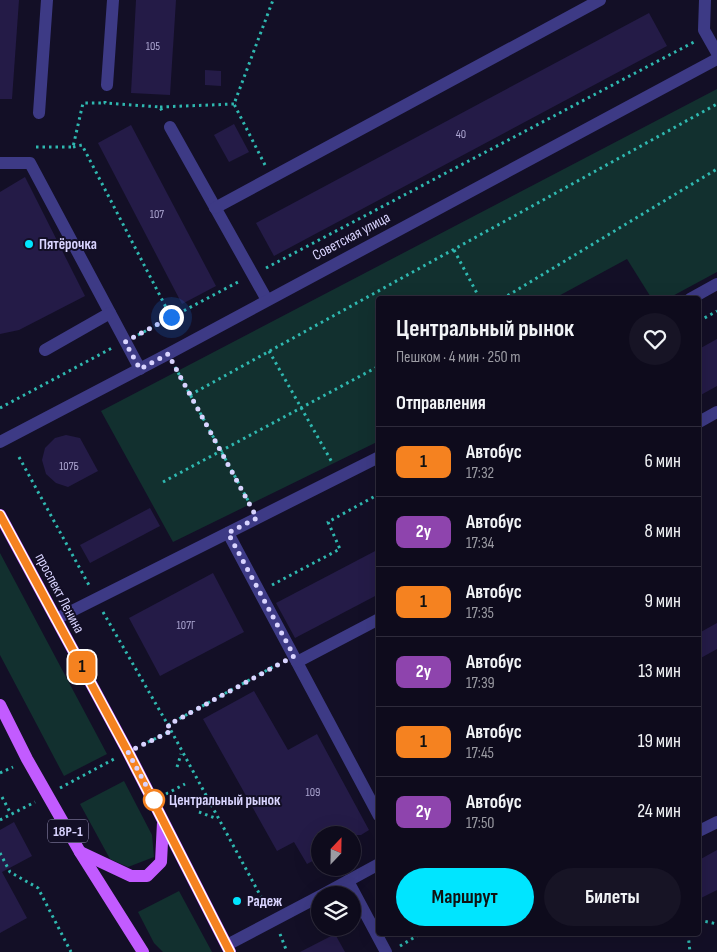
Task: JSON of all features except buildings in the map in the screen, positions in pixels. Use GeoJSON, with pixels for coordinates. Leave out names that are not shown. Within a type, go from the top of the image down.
{"type":"FeatureCollection","features":[{"type":"Feature","properties":{"kind":"main road","name":"проспект Ленина"},"geometry":{"type":"LineString","coordinates":[[0,515],[154,801],[228,948]]}},
{"type":"Feature","properties":{"kind":"main road","name":"18Р-1"},"geometry":{"type":"LineString","coordinates":[[0,705],[47,795],[139,951]]}},
{"type":"Feature","properties":{"kind":"main road"},"geometry":{"type":"LineString","coordinates":[[80,852],[131,876],[147,876],[161,862],[164,820]]}},
{"type":"Feature","properties":{"kind":"street"},"geometry":{"type":"LineString","coordinates":[[39,113],[46,0]]}},
{"type":"Feature","properties":{"kind":"street"},"geometry":{"type":"LineString","coordinates":[[107,85],[113,0]]}},
{"type":"Feature","properties":{"kind":"street"},"geometry":{"type":"LineString","coordinates":[[215,208],[600,0]]}},
{"type":"Feature","properties":{"kind":"street"},"geometry":{"type":"LineString","coordinates":[[705,0],[704,30],[717,53]]}},
{"type":"Feature","properties":{"kind":"street","name":"Советская улица"},"geometry":{"type":"LineString","coordinates":[[0,442],[140,369],[717,59]]}},
{"type":"Feature","properties":{"kind":"street"},"geometry":{"type":"LineString","coordinates":[[170,127],[267,300]]}},
{"type":"Feature","properties":{"kind":"street"},"geometry":{"type":"LineString","coordinates":[[0,163],[30,163],[140,369]]}},
{"type":"Feature","properties":{"kind":"street"},"geometry":{"type":"LineString","coordinates":[[695,296],[717,284]]}},
{"type":"Feature","properties":{"kind":"street"},"geometry":{"type":"LineString","coordinates":[[45,350],[110,313]]}},
{"type":"Feature","properties":{"kind":"street"},"geometry":{"type":"LineString","coordinates":[[701,421],[717,412]]}},
{"type":"Feature","properties":{"kind":"street"},"geometry":{"type":"LineString","coordinates":[[56,619],[376,458]]}},
{"type":"Feature","properties":{"kind":"street"},"geometry":{"type":"LineString","coordinates":[[228,533],[376,810]]}},
{"type":"Feature","properties":{"kind":"street"},"geometry":{"type":"LineString","coordinates":[[295,659],[376,620]]}},
{"type":"Feature","properties":{"kind":"street"},"geometry":{"type":"LineString","coordinates":[[701,830],[717,822]]}},
{"type":"Feature","properties":{"kind":"street"},"geometry":{"type":"LineString","coordinates":[[338,886],[376,866]]}},
{"type":"Feature","properties":{"kind":"street"},"geometry":{"type":"LineString","coordinates":[[348,881],[376,926]]}},
{"type":"Feature","properties":{"kind":"street"},"geometry":{"type":"LineString","coordinates":[[228,948],[311,900]]}},
{"type":"Feature","properties":{"kind":"street"},"geometry":{"type":"LineString","coordinates":[[382,936],[391,950]]}},
{"type":"Feature","properties":{"kind":"path"},"geometry":{"type":"LineString","coordinates":[[271,177],[234,104],[273,0]]}},
{"type":"Feature","properties":{"kind":"path"},"geometry":{"type":"LineString","coordinates":[[0,408],[707,35]]}},
{"type":"Feature","properties":{"kind":"path"},"geometry":{"type":"LineString","coordinates":[[105,103],[107,85]]}},
{"type":"Feature","properties":{"kind":"path"},"geometry":{"type":"LineString","coordinates":[[73,147],[83,103],[160,107],[234,104]]}},
{"type":"Feature","properties":{"kind":"path"},"geometry":{"type":"LineString","coordinates":[[190,394],[717,104]]}},
{"type":"Feature","properties":{"kind":"path"},"geometry":{"type":"LineString","coordinates":[[160,107],[170,127]]}},
{"type":"Feature","properties":{"kind":"path"},"geometry":{"type":"LineString","coordinates":[[27,147],[73,147],[82,145],[171,317]]}},
{"type":"Feature","properties":{"kind":"path"},"geometry":{"type":"LineString","coordinates":[[507,296],[717,169]]}},
{"type":"Feature","properties":{"kind":"path"},"geometry":{"type":"LineString","coordinates":[[454,250],[478,296]]}},
{"type":"Feature","properties":{"kind":"path"},"geometry":{"type":"LineString","coordinates":[[701,320],[717,311]]}},
{"type":"Feature","properties":{"kind":"path"},"geometry":{"type":"LineString","coordinates":[[269,351],[340,476]]}},
{"type":"Feature","properties":{"kind":"path"},"geometry":{"type":"LineString","coordinates":[[168,354],[257,518]]}},
{"type":"Feature","properties":{"kind":"path"},"geometry":{"type":"LineString","coordinates":[[163,482],[376,368]]}},
{"type":"Feature","properties":{"kind":"path"},"geometry":{"type":"LineString","coordinates":[[19,457],[274,920]]}},
{"type":"Feature","properties":{"kind":"path"},"geometry":{"type":"LineString","coordinates":[[260,591],[340,549],[328,522],[376,496]]}},
{"type":"Feature","properties":{"kind":"path"},"geometry":{"type":"LineString","coordinates":[[168,725],[295,659]]}},
{"type":"Feature","properties":{"kind":"path"},"geometry":{"type":"LineString","coordinates":[[0,820],[171,731]]}},
{"type":"Feature","properties":{"kind":"path"},"geometry":{"type":"LineString","coordinates":[[177,767],[181,753]]}},
{"type":"Feature","properties":{"kind":"path"},"geometry":{"type":"LineString","coordinates":[[154,801],[185,784]]}},
{"type":"Feature","properties":{"kind":"path"},"geometry":{"type":"LineString","coordinates":[[2,796],[11,814]]}},
{"type":"Feature","properties":{"kind":"path"},"geometry":{"type":"LineString","coordinates":[[199,812],[217,818]]}},
{"type":"Feature","properties":{"kind":"path"},"geometry":{"type":"LineString","coordinates":[[0,853],[10,872],[38,888],[71,952]]}},
{"type":"Feature","properties":{"kind":"path"},"geometry":{"type":"LineString","coordinates":[[701,920],[717,924]]}},
{"type":"Feature","properties":{"kind":"path"},"geometry":{"type":"LineString","coordinates":[[391,950],[416,936]]}},
{"type":"Feature","properties":{"kind":"path"},"geometry":{"type":"LineString","coordinates":[[688,936],[690,952]]}},
{"type":"Feature","properties":{"kind":"green space"},"geometry":{"type":"Polygon","coordinates":[[[717,89],[717,272],[673,296],[650,296],[627,259],[559,296],[376,296],[376,442],[173,542],[101,411],[717,89]]]}},
{"type":"Feature","properties":{"kind":"green space"},"geometry":{"type":"Polygon","coordinates":[[[0,553],[107,754],[64,776],[0,655],[0,553]]]}},
{"type":"Feature","properties":{"kind":"green space"},"geometry":{"type":"Polygon","coordinates":[[[124,781],[152,835],[154,857],[128,867],[110,859],[80,804],[124,781]]]}},
{"type":"Feature","properties":{"kind":"green space"},"geometry":{"type":"Polygon","coordinates":[[[179,891],[212,952],[163,952],[154,943],[138,912],[179,891]]]}},
{"type":"Feature","properties":{"kind":"bus line","name":"1"},"geometry":{"type":"LineString","coordinates":[[0,515],[154,801],[230,952]]}},
{"type":"Feature","properties":{"kind":"place","name":"Пятёрочка"},"geometry":{"type":"Point","coordinates":[29,244]}},
{"type":"Feature","properties":{"kind":"place","name":"Центральный рынок"},"geometry":{"type":"Point","coordinates":[154,800]}},
{"type":"Feature","properties":{"kind":"place","name":"Радеж"},"geometry":{"type":"Point","coordinates":[237,901]}},
{"type":"Feature","properties":{"kind":"route"},"geometry":{"type":"LineString","coordinates":[[154,800],[128,752],[171,731],[168,725],[294,656],[228,533],[257,518],[221,451],[168,354],[140,369],[125,342],[171,317]]}}]}
